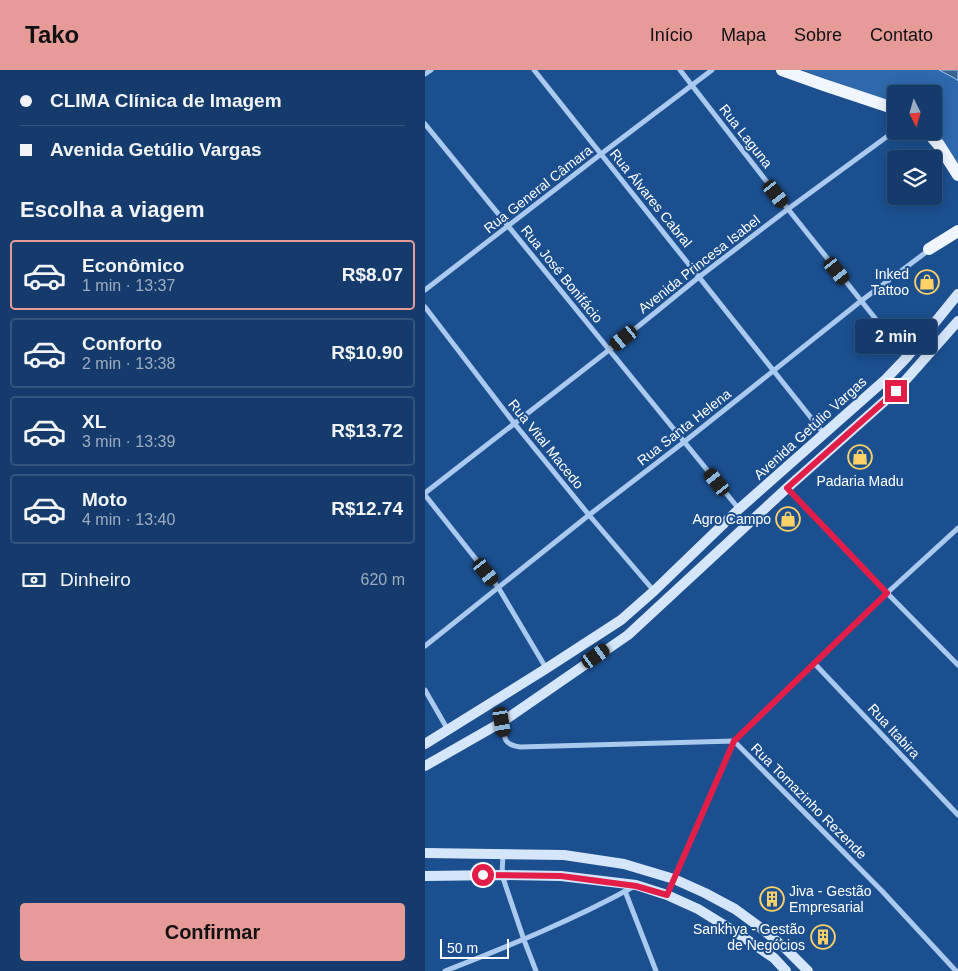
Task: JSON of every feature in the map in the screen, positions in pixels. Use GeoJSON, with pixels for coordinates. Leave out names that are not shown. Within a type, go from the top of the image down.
{"type":"FeatureCollection","features":[{"type":"Feature","properties":{"kind":"main road"},"geometry":{"type":"LineString","coordinates":[[782,70],[887,106]]}},
{"type":"Feature","properties":{"kind":"main road"},"geometry":{"type":"LineString","coordinates":[[935,140],[958,176]]}},
{"type":"Feature","properties":{"kind":"main road"},"geometry":{"type":"LineString","coordinates":[[929,249],[958,231]]}},
{"type":"Feature","properties":{"kind":"main road","name":"Avenida Getúlio Vargas"},"geometry":{"type":"LineString","coordinates":[[425,744],[618,623],[739,509],[886,379],[907,357],[958,294]]}},
{"type":"Feature","properties":{"kind":"main road"},"geometry":{"type":"LineString","coordinates":[[425,766],[502,722],[628,635],[787,488],[896,391],[958,321]]}},
{"type":"Feature","properties":{"kind":"main road"},"geometry":{"type":"LineString","coordinates":[[886,379],[896,391]]}},
{"type":"Feature","properties":{"kind":"main road"},"geometry":{"type":"LineString","coordinates":[[682,563],[694,574]]}},
{"type":"Feature","properties":{"kind":"main road"},"geometry":{"type":"LineString","coordinates":[[618,623],[628,635]]}},
{"type":"Feature","properties":{"kind":"main road"},"geometry":{"type":"LineString","coordinates":[[425,854],[564,855],[624,864],[674,879],[735,909],[786,949],[808,971]]}},
{"type":"Feature","properties":{"kind":"main road"},"geometry":{"type":"LineString","coordinates":[[425,876],[561,876],[636,886],[667,895],[698,909],[774,958],[786,971]]}},
{"type":"Feature","properties":{"kind":"street"},"geometry":{"type":"LineString","coordinates":[[425,74],[431,70]]}},
{"type":"Feature","properties":{"kind":"street","name":"Rua Álvares Cabral"},"geometry":{"type":"LineString","coordinates":[[534,70],[824,434]]}},
{"type":"Feature","properties":{"kind":"street","name":"Rua Laguna"},"geometry":{"type":"LineString","coordinates":[[679,70],[907,357]]}},
{"type":"Feature","properties":{"kind":"street","name":"Rua General Câmara"},"geometry":{"type":"LineString","coordinates":[[425,290],[712,70]]}},
{"type":"Feature","properties":{"kind":"street","name":"Rua José Bonifácio"},"geometry":{"type":"LineString","coordinates":[[425,124],[739,509]]}},
{"type":"Feature","properties":{"kind":"street","name":"Avenida Princesa Isabel"},"geometry":{"type":"LineString","coordinates":[[425,494],[699,277],[887,137]]}},
{"type":"Feature","properties":{"kind":"street","name":"Rua Santa Helena"},"geometry":{"type":"LineString","coordinates":[[425,646],[958,225]]}},
{"type":"Feature","properties":{"kind":"street","name":"Rua Vital Macedo"},"geometry":{"type":"LineString","coordinates":[[425,307],[514,423],[654,591]]}},
{"type":"Feature","properties":{"kind":"street"},"geometry":{"type":"LineString","coordinates":[[787,488],[958,665]]}},
{"type":"Feature","properties":{"kind":"street"},"geometry":{"type":"LineString","coordinates":[[425,494],[498,587],[547,668]]}},
{"type":"Feature","properties":{"kind":"street"},"geometry":{"type":"LineString","coordinates":[[667,895],[734,741],[887,593],[958,528]]}},
{"type":"Feature","properties":{"kind":"street","name":"Rua Itabira"},"geometry":{"type":"LineString","coordinates":[[814,663],[958,815]]}},
{"type":"Feature","properties":{"kind":"street"},"geometry":{"type":"LineString","coordinates":[[425,690],[448,730]]}},
{"type":"Feature","properties":{"kind":"street","name":"Rua Tomazinho Rezende"},"geometry":{"type":"LineString","coordinates":[[502,722],[506,742],[509,745],[520,747],[734,741],[882,891],[956,971]]}},
{"type":"Feature","properties":{"kind":"street"},"geometry":{"type":"LineString","coordinates":[[503,854],[502,875],[523,940],[536,971]]}},
{"type":"Feature","properties":{"kind":"street"},"geometry":{"type":"LineString","coordinates":[[445,971],[523,940],[636,886]]}},
{"type":"Feature","properties":{"kind":"street"},"geometry":{"type":"LineString","coordinates":[[625,891],[656,971]]}},
{"type":"Feature","properties":{"kind":"shaded area"},"geometry":{"type":"Polygon","coordinates":[[[802,70],[958,70],[958,163],[942,140],[943,85],[887,85],[887,101],[802,70]]]}},
{"type":"Feature","properties":{"kind":"shaded area"},"geometry":{"type":"Polygon","coordinates":[[[939,70],[958,70],[958,81],[956,79],[939,70]]]}},
{"type":"Feature","properties":{"kind":"place","name":"Inked Tattoo"},"geometry":{"type":"Point","coordinates":[927,282]}},
{"type":"Feature","properties":{"kind":"place","name":"Padaria Madu"},"geometry":{"type":"Point","coordinates":[860,457]}},
{"type":"Feature","properties":{"kind":"place","name":"Agro Campo"},"geometry":{"type":"Point","coordinates":[788,519]}},
{"type":"Feature","properties":{"kind":"place","name":"Jiva - Gestão Empresarial"},"geometry":{"type":"Point","coordinates":[772,899]}},
{"type":"Feature","properties":{"kind":"place","name":"Sankhya - Gestão de Negócios"},"geometry":{"type":"Point","coordinates":[823,937]}},
{"type":"Feature","properties":{"kind":"route"},"geometry":{"type":"LineString","coordinates":[[483,875],[561,876],[636,886],[667,895],[734,741],[887,593],[787,488],[896,391]]}}]}
